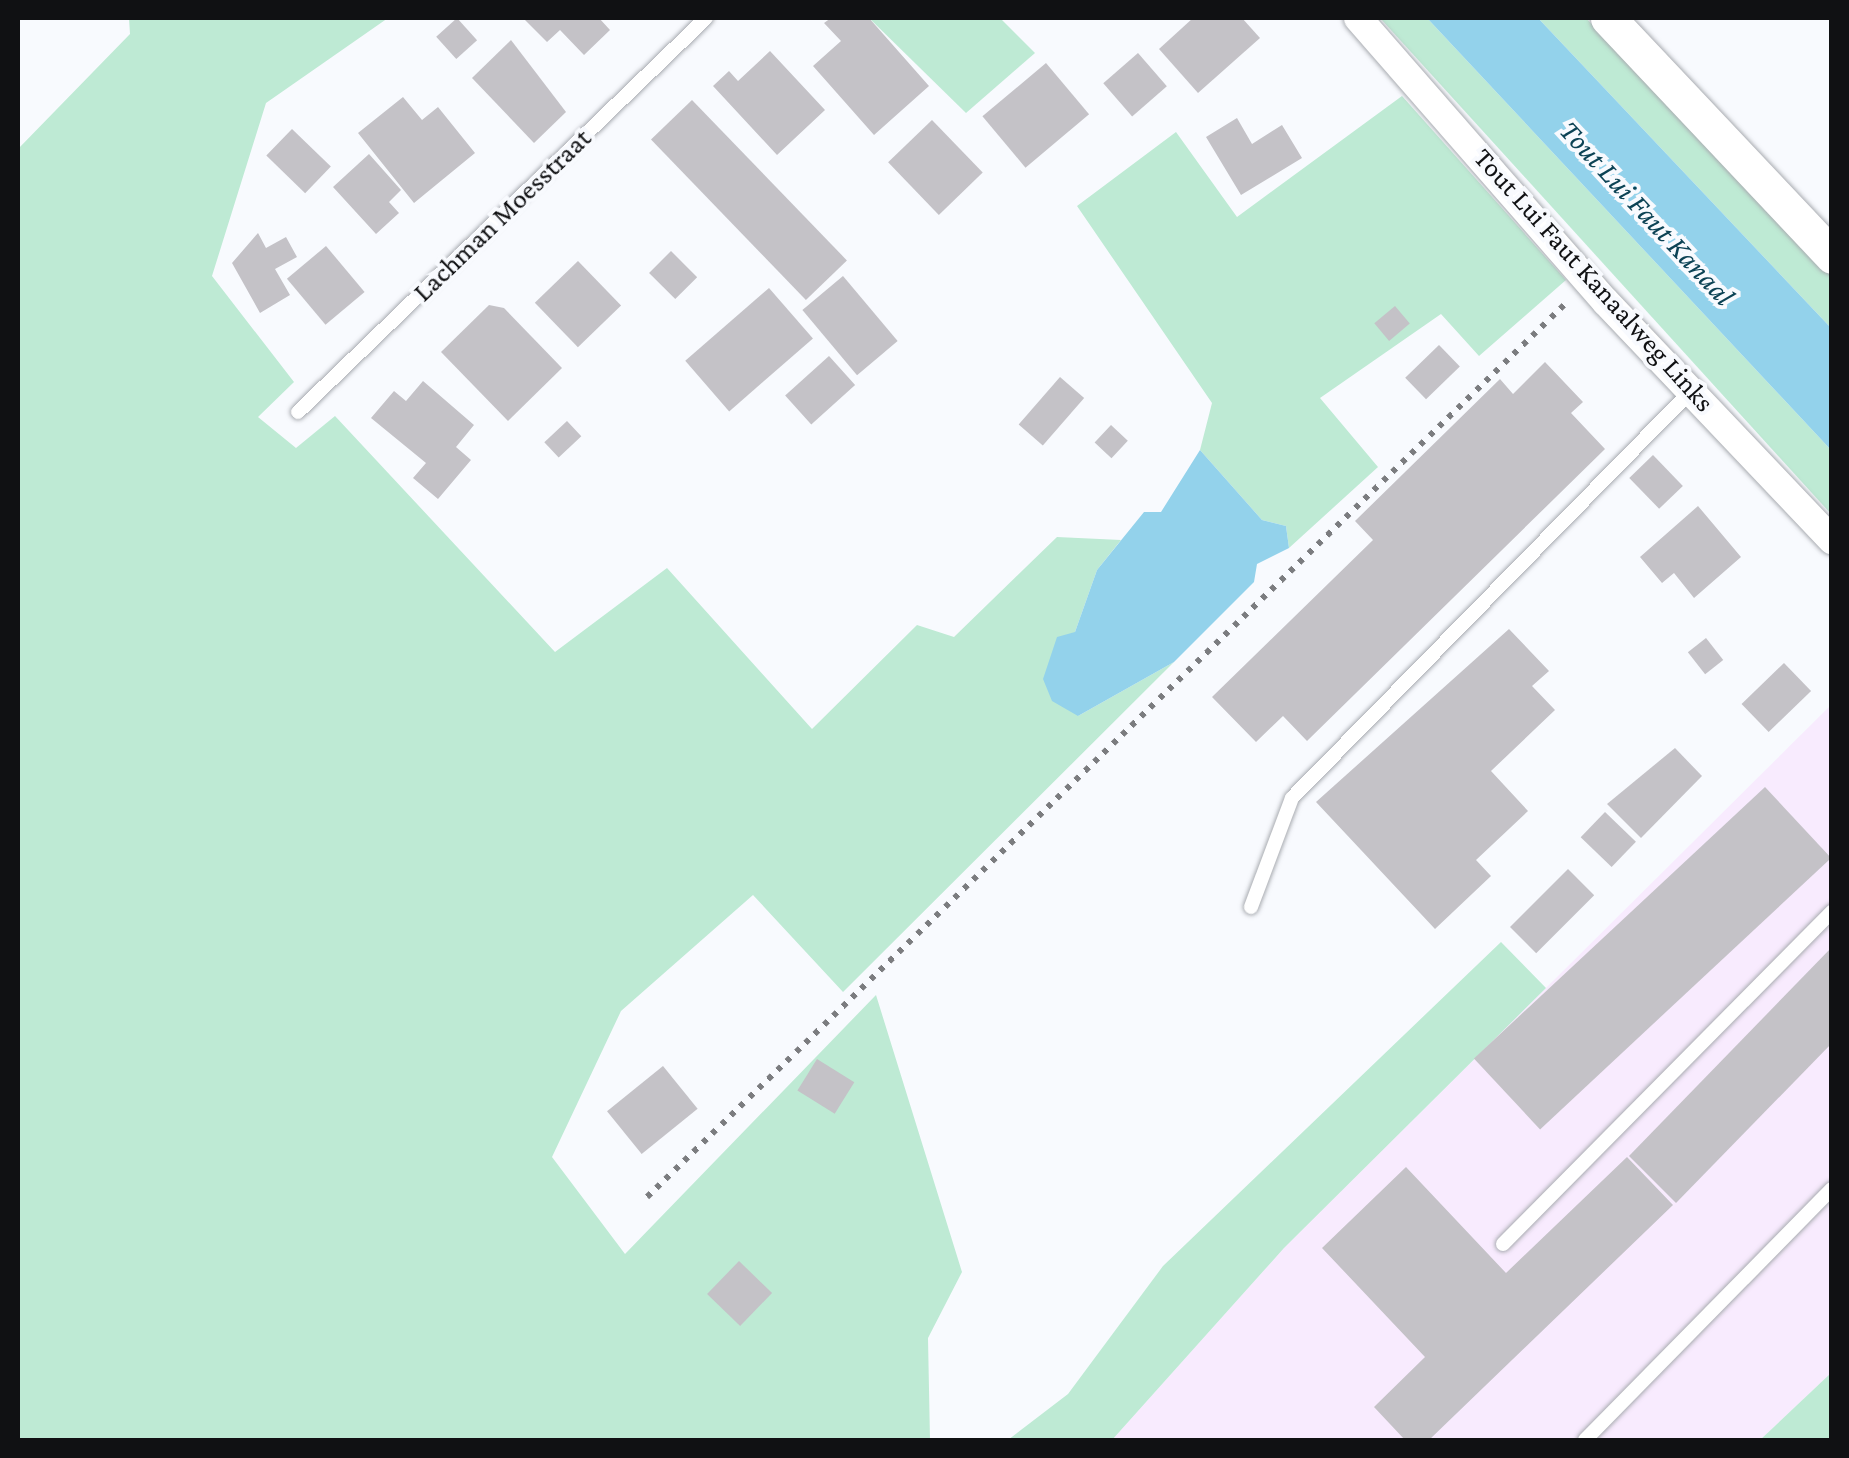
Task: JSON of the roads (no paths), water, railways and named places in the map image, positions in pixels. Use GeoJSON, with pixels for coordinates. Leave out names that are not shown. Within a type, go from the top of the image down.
{"type":"FeatureCollection","features":[{"type":"Feature","properties":{"kind":"street","name":"Tout Lui Faut Kanaalweg Links"},"geometry":{"type":"LineString","coordinates":[[1358,18],[1588,281],[1832,540]]}},
{"type":"Feature","properties":{"kind":"street"},"geometry":{"type":"LineString","coordinates":[[1608,18],[1832,256]]}},
{"type":"Feature","properties":{"kind":"lane","name":"Lachman Moesstraat"},"geometry":{"type":"LineString","coordinates":[[298,412],[706,18]]}},
{"type":"Feature","properties":{"kind":"lane"},"geometry":{"type":"LineString","coordinates":[[1251,906],[1292,798],[1691,391]]}},
{"type":"Feature","properties":{"kind":"lane"},"geometry":{"type":"LineString","coordinates":[[1504,1244],[1832,911]]}},
{"type":"Feature","properties":{"kind":"lane"},"geometry":{"type":"LineString","coordinates":[[1585,1440],[1832,1189]]}},
{"type":"Feature","properties":{"kind":"water","name":"Tout Lui Faut Kanaal"},"geometry":{"type":"Polygon","coordinates":[[[1427,18],[1538,18],[1831,328],[1831,450],[1427,18]]]}},
{"type":"Feature","properties":{"kind":"water"},"geometry":{"type":"Polygon","coordinates":[[[1200,450],[1262,520],[1286,526],[1289,548],[1257,564],[1254,582],[1174,662],[1078,716],[1052,701],[1043,679],[1057,637],[1075,632],[1097,570],[1144,512],[1161,512],[1200,450]]]}}]}
